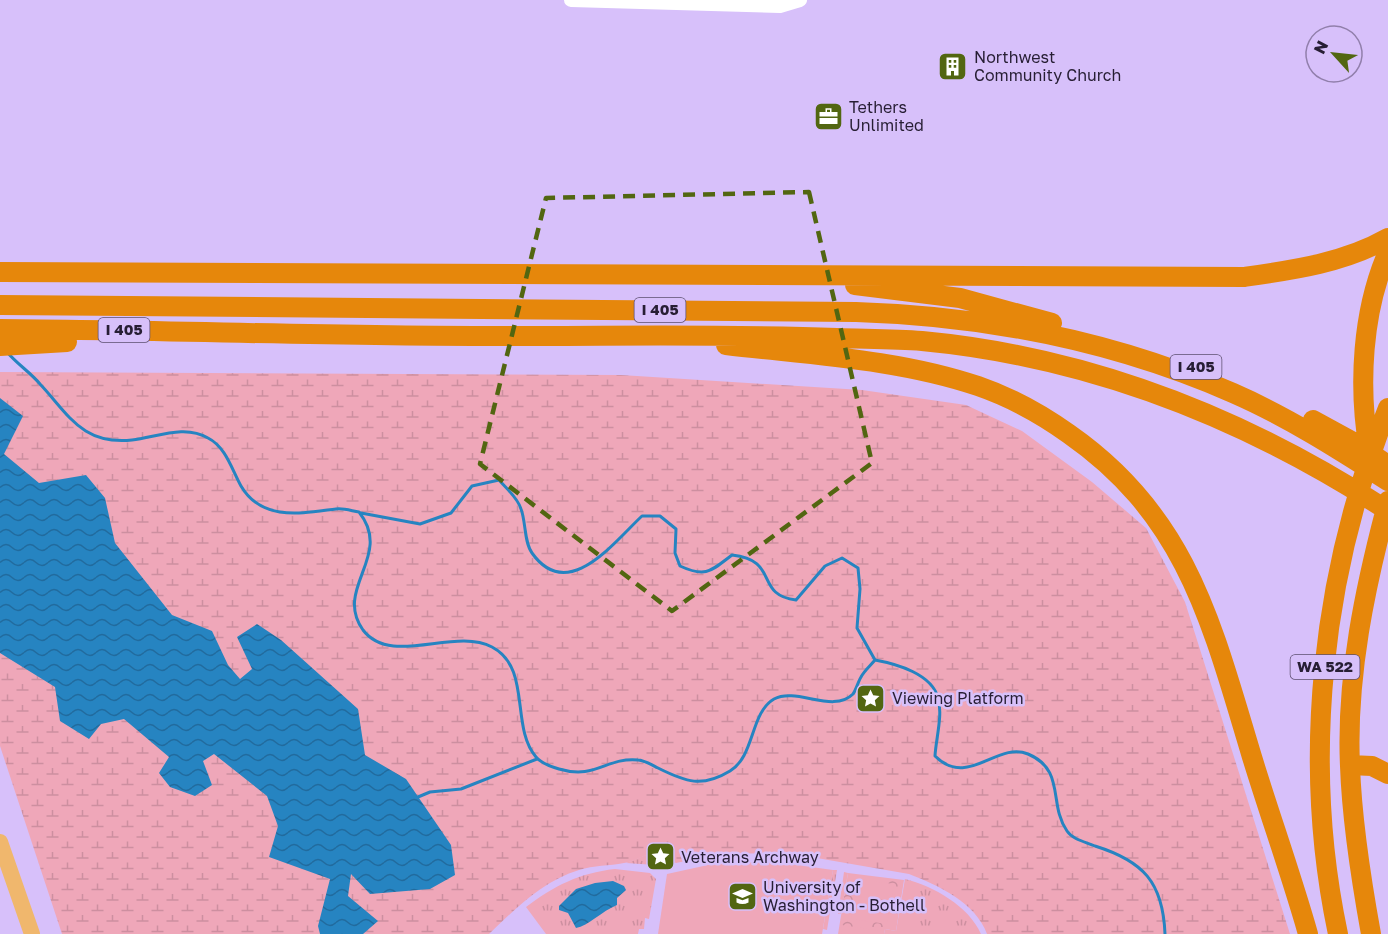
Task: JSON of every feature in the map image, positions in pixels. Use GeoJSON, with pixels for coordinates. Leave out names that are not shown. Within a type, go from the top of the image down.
{"type":"FeatureCollection","features":[{"type":"Feature","properties":{"kind":"highway"},"geometry":{"type":"LineString","coordinates":[[1341,258],[1388,238]]}},
{"type":"Feature","properties":{"kind":"highway"},"geometry":{"type":"LineString","coordinates":[[0,272],[1244,277],[1292,270],[1372,252],[1388,252],[1373,302],[1365,347],[1363,391],[1369,447],[1388,517]]}},
{"type":"Feature","properties":{"kind":"highway"},"geometry":{"type":"LineString","coordinates":[[784,276],[960,298],[1082,332]]}},
{"type":"Feature","properties":{"kind":"highway","name":"I 405"},"geometry":{"type":"LineString","coordinates":[[0,296],[872,303],[959,310],[1082,332],[1185,363],[1239,384],[1388,511]]}},
{"type":"Feature","properties":{"kind":"highway","name":"I 405"},"geometry":{"type":"LineString","coordinates":[[5,321],[856,312],[962,319],[1046,333],[1126,353],[1234,393],[1297,434],[1388,500]]}},
{"type":"Feature","properties":{"kind":"highway","name":"I 405"},"geometry":{"type":"LineString","coordinates":[[5,321],[232,331],[520,336],[687,334],[921,341],[989,350],[1057,364],[1134,385],[1209,413],[1297,434],[1357,444],[1388,465]]}},
{"type":"Feature","properties":{"kind":"highway"},"geometry":{"type":"LineString","coordinates":[[0,346],[232,331]]}},
{"type":"Feature","properties":{"kind":"highway"},"geometry":{"type":"LineString","coordinates":[[687,334],[710,344],[882,365],[978,386],[1016,402],[1058,426],[1100,458],[1156,515],[1180,553],[1204,605],[1290,868],[1308,934]]}},
{"type":"Feature","properties":{"kind":"highway","name":"WA 522"},"geometry":{"type":"LineString","coordinates":[[1338,934],[1327,858],[1321,787],[1322,709],[1329,617],[1352,515],[1388,408]]}},
{"type":"Feature","properties":{"kind":"highway","name":"I 405"},"geometry":{"type":"LineString","coordinates":[[1297,434],[1388,481]]}},
{"type":"Feature","properties":{"kind":"highway","name":"WA 522"},"geometry":{"type":"LineString","coordinates":[[1371,934],[1361,882],[1350,765],[1352,689],[1372,558],[1388,500]]}},
{"type":"Feature","properties":{"kind":"highway"},"geometry":{"type":"LineString","coordinates":[[1350,765],[1372,766],[1388,774]]}},
{"type":"Feature","properties":{"kind":"main road"},"geometry":{"type":"LineString","coordinates":[[0,842],[32,934]]}},
{"type":"Feature","properties":{"kind":"street"},"geometry":{"type":"LineString","coordinates":[[571,0],[780,6],[800,0]]}},
{"type":"Feature","properties":{"kind":"highlighted area"},"geometry":{"type":"Polygon","coordinates":[[[809,192],[872,463],[672,611],[480,464],[546,198],[809,192]]]}},
{"type":"Feature","properties":{"kind":"green space"},"geometry":{"type":"Polygon","coordinates":[[[0,372],[621,375],[862,390],[966,405],[1022,431],[1092,482],[1146,528],[1185,602],[1290,934],[987,934],[974,913],[955,896],[909,874],[788,853],[720,854],[676,863],[664,851],[629,862],[590,867],[553,881],[530,897],[489,934],[62,934],[0,746],[0,372]]]}},
{"type":"Feature","properties":{"kind":"green space"},"geometry":{"type":"Polygon","coordinates":[[[656,851],[664,851],[676,863],[664,861],[665,856],[659,852],[654,856],[657,862],[655,865],[626,863],[656,851]]]}},
{"type":"Feature","properties":{"kind":"green space"},"geometry":{"type":"Polygon","coordinates":[[[735,862],[775,862],[833,870],[822,934],[658,934],[667,874],[735,862]]]}},
{"type":"Feature","properties":{"kind":"green space"},"geometry":{"type":"Polygon","coordinates":[[[615,869],[650,873],[656,879],[649,919],[645,918],[644,929],[639,929],[638,934],[546,934],[526,907],[578,877],[615,869]]]}},
{"type":"Feature","properties":{"kind":"green space"},"geometry":{"type":"Polygon","coordinates":[[[833,870],[837,870],[827,930],[823,929],[833,870]]]}},
{"type":"Feature","properties":{"kind":"green space"},"geometry":{"type":"Polygon","coordinates":[[[844,872],[848,873],[841,914],[838,914],[844,872]]]}},
{"type":"Feature","properties":{"kind":"green space"},"geometry":{"type":"Polygon","coordinates":[[[848,873],[904,880],[896,931],[885,929],[884,934],[838,934],[848,873]]]}},
{"type":"Feature","properties":{"kind":"green space"},"geometry":{"type":"Polygon","coordinates":[[[857,879],[894,884],[891,901],[854,896],[857,879]]]}},
{"type":"Feature","properties":{"kind":"green space"},"geometry":{"type":"Polygon","coordinates":[[[905,879],[938,892],[959,906],[981,934],[884,934],[885,929],[896,931],[905,879]]]}},
{"type":"Feature","properties":{"kind":"green space"},"geometry":{"type":"Polygon","coordinates":[[[853,902],[890,907],[887,924],[851,919],[853,902]]]}},
{"type":"Feature","properties":{"kind":"green space"},"geometry":{"type":"Polygon","coordinates":[[[842,925],[882,931],[881,934],[841,934],[842,925]]]}},
{"type":"Feature","properties":{"kind":"water"},"geometry":{"type":"Polygon","coordinates":[[[0,398],[23,416],[4,454],[39,483],[86,475],[105,498],[115,543],[172,615],[212,631],[228,665],[240,679],[252,669],[237,637],[257,624],[281,640],[358,709],[365,755],[406,779],[451,845],[455,875],[430,889],[370,894],[351,874],[348,896],[378,921],[363,934],[320,934],[318,926],[330,879],[269,857],[278,826],[267,796],[214,754],[203,761],[212,785],[195,796],[170,787],[159,773],[169,757],[124,719],[101,724],[89,739],[60,721],[55,687],[0,653],[0,398]]]}},
{"type":"Feature","properties":{"kind":"water"},"geometry":{"type":"Polygon","coordinates":[[[613,881],[624,886],[626,890],[617,898],[617,905],[585,924],[576,928],[568,913],[559,910],[559,906],[576,889],[595,883],[613,881]]]}},
{"type":"Feature","properties":{"kind":"waterway"},"geometry":{"type":"LineString","coordinates":[[7,352],[78,426],[89,433],[115,440],[132,440],[180,432],[199,434],[219,447],[228,459],[241,486],[260,505],[272,510],[297,513],[339,509],[359,512],[368,528],[370,543],[368,558],[355,600],[356,615],[363,630],[375,641],[390,645],[406,646],[460,641],[477,642],[492,647],[504,657],[512,669],[517,683],[528,745],[541,761],[559,769],[582,772],[617,762],[638,760],[686,780],[711,780],[730,771],[738,764],[749,745],[761,714],[766,705],[774,699],[793,696],[835,702],[853,694],[862,675],[875,660],[893,664],[929,682],[938,698],[940,712],[935,756],[947,765],[959,768],[971,766],[1005,753],[1016,752],[1028,754],[1040,761],[1052,778],[1061,821],[1067,831],[1073,837],[1126,859],[1138,867],[1155,887],[1160,900],[1165,934]]}},
{"type":"Feature","properties":{"kind":"waterway"},"geometry":{"type":"LineString","coordinates":[[361,513],[420,524],[451,513],[472,486],[499,480],[515,497],[523,514],[529,548],[546,567],[560,572],[575,571],[604,553],[642,516],[660,516],[676,529],[675,553],[680,566],[702,572],[713,569],[732,555],[747,558],[762,570],[775,592],[783,597],[796,600],[825,566],[842,558],[858,568],[860,589],[857,628],[875,660]]}},
{"type":"Feature","properties":{"kind":"waterway"},"geometry":{"type":"LineString","coordinates":[[418,797],[430,792],[461,789],[537,759]]}},
{"type":"Feature","properties":{"kind":"place","name":"Northwest Community Church"},"geometry":{"type":"Point","coordinates":[953,66]}},
{"type":"Feature","properties":{"kind":"place","name":"Tethers Unlimited"},"geometry":{"type":"Point","coordinates":[828,116]}},
{"type":"Feature","properties":{"kind":"place","name":"Viewing Platform"},"geometry":{"type":"Point","coordinates":[871,698]}},
{"type":"Feature","properties":{"kind":"place","name":"Veterans Archway"},"geometry":{"type":"Point","coordinates":[660,857]}},
{"type":"Feature","properties":{"kind":"place","name":"University of Washington - Bothell"},"geometry":{"type":"Point","coordinates":[742,896]}}]}
